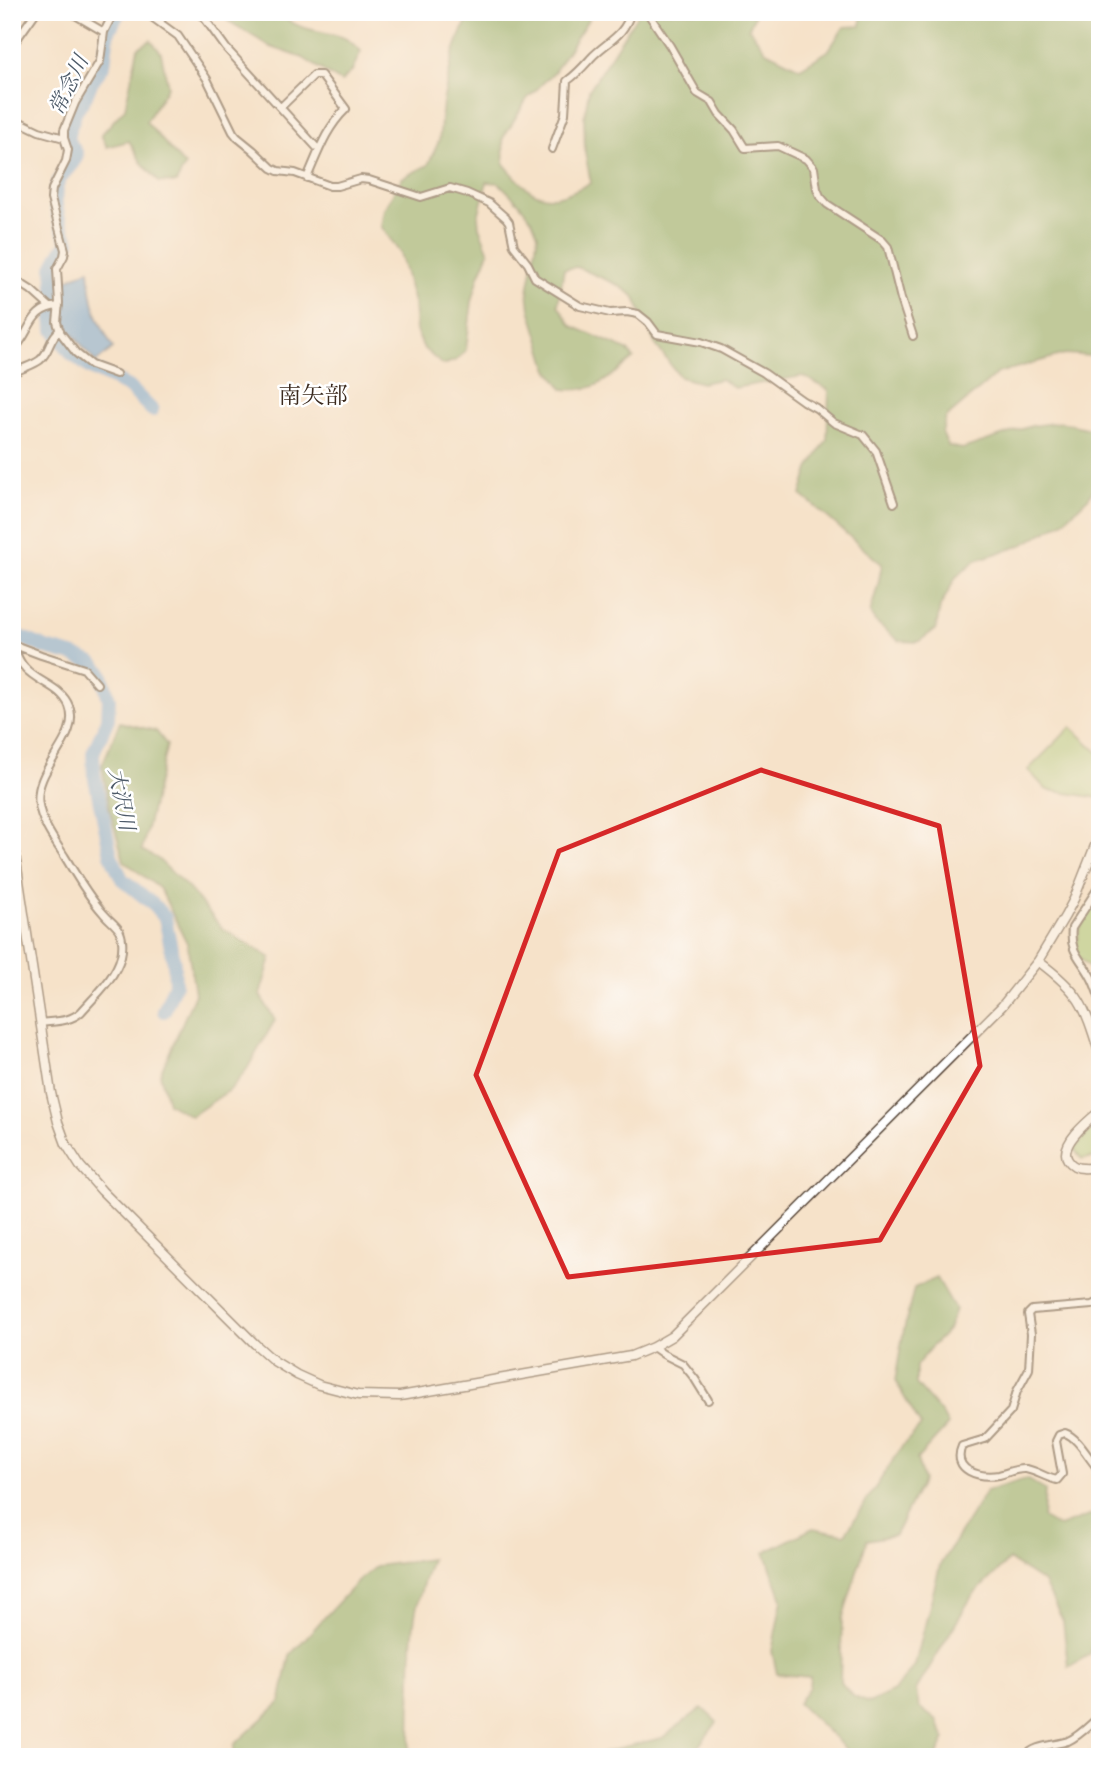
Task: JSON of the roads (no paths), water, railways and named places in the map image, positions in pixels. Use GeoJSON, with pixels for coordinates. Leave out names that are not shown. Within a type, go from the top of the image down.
{"type":"FeatureCollection","features":[{"type":"Feature","properties":{"kind":"street"},"geometry":{"type":"LineString","coordinates":[[12,46],[36,12]]}},
{"type":"Feature","properties":{"kind":"street"},"geometry":{"type":"LineString","coordinates":[[71,12],[104,32]]}},
{"type":"Feature","properties":{"kind":"street"},"geometry":{"type":"LineString","coordinates":[[114,12],[104,32],[100,61],[75,103],[64,130],[68,150],[66,161],[52,189],[51,200],[65,250],[57,269],[57,322],[76,353],[91,365],[116,374]]}},
{"type":"Feature","properties":{"kind":"street"},"geometry":{"type":"LineString","coordinates":[[145,12],[178,36],[206,79],[237,137],[272,168],[330,186],[361,179],[421,197],[450,188],[467,192],[489,204],[506,218],[514,246],[535,278],[547,286],[580,306],[610,313],[638,314],[657,334],[701,342],[721,349],[764,373],[834,423],[863,435],[876,451],[894,503]]}},
{"type":"Feature","properties":{"kind":"street"},"geometry":{"type":"LineString","coordinates":[[159,23],[164,12]]}},
{"type":"Feature","properties":{"kind":"street"},"geometry":{"type":"LineString","coordinates":[[200,12],[226,48],[319,149]]}},
{"type":"Feature","properties":{"kind":"street"},"geometry":{"type":"LineString","coordinates":[[552,149],[565,114],[567,81],[627,25],[631,12]]}},
{"type":"Feature","properties":{"kind":"street"},"geometry":{"type":"LineString","coordinates":[[647,12],[697,93],[712,102],[745,148],[778,146],[806,159],[814,169],[817,189],[827,204],[882,240],[888,247],[913,336]]}},
{"type":"Feature","properties":{"kind":"street"},"geometry":{"type":"LineString","coordinates":[[281,107],[314,75],[321,75],[346,109],[324,137],[307,178]]}},
{"type":"Feature","properties":{"kind":"street"},"geometry":{"type":"LineString","coordinates":[[12,118],[39,131],[64,138]]}},
{"type":"Feature","properties":{"kind":"street"},"geometry":{"type":"LineString","coordinates":[[12,278],[50,307]]}},
{"type":"Feature","properties":{"kind":"street"},"geometry":{"type":"LineString","coordinates":[[13,350],[23,340],[41,310],[59,306]]}},
{"type":"Feature","properties":{"kind":"street"},"geometry":{"type":"LineString","coordinates":[[12,374],[41,359],[53,334],[60,330]]}},
{"type":"Feature","properties":{"kind":"street"},"geometry":{"type":"LineString","coordinates":[[13,644],[84,669],[97,684]]}},
{"type":"Feature","properties":{"kind":"street"},"geometry":{"type":"LineString","coordinates":[[13,644],[25,669],[62,695],[69,706],[71,717],[65,739],[44,775],[38,803],[45,825],[88,893],[120,931],[122,941],[119,963],[81,1012],[68,1020],[40,1023]]}},
{"type":"Feature","properties":{"kind":"street"},"geometry":{"type":"LineString","coordinates":[[12,834],[51,1093],[66,1144],[80,1166],[274,1361],[319,1385],[358,1395],[400,1396],[631,1356],[672,1336],[993,1015],[1038,961],[1065,916],[1100,833]]}},
{"type":"Feature","properties":{"kind":"street"},"geometry":{"type":"LineString","coordinates":[[1100,885],[1072,928],[1071,937],[1075,954],[1090,975],[1100,999]]}},
{"type":"Feature","properties":{"kind":"street"},"geometry":{"type":"LineString","coordinates":[[1038,961],[1074,991],[1098,1040],[1100,1055]]}},
{"type":"Feature","properties":{"kind":"street"},"geometry":{"type":"LineString","coordinates":[[1100,1111],[1084,1124],[1065,1151],[1067,1159],[1074,1166],[1081,1169],[1100,1166]]}},
{"type":"Feature","properties":{"kind":"street"},"geometry":{"type":"LineString","coordinates":[[1100,1301],[1092,1305],[1032,1310],[1028,1314],[1031,1334],[1028,1369],[1011,1411],[985,1440],[962,1446],[959,1453],[960,1462],[966,1470],[988,1476],[1023,1468],[1057,1480],[1062,1474],[1056,1441],[1059,1435],[1065,1433],[1076,1440],[1100,1471]]}},
{"type":"Feature","properties":{"kind":"street"},"geometry":{"type":"LineString","coordinates":[[653,1347],[683,1364],[708,1400]]}},
{"type":"Feature","properties":{"kind":"street"},"geometry":{"type":"LineString","coordinates":[[1026,1757],[1030,1751],[1066,1741],[1080,1734],[1100,1716]]}},
{"type":"Feature","properties":{"kind":"water"},"geometry":{"type":"Polygon","coordinates":[[[89,269],[95,310],[113,348],[96,362],[64,324],[65,281],[89,269]]]}},
{"type":"Feature","properties":{"kind":"waterway","name":"常念川"},"geometry":{"type":"LineString","coordinates":[[119,12],[108,33],[104,65],[76,111],[68,134],[68,140],[77,154],[76,159],[57,184],[59,218],[69,242],[53,267],[53,320],[54,330],[72,354],[90,368],[129,387],[152,410]]}},
{"type":"Feature","properties":{"kind":"waterway","name":"大沢川"},"geometry":{"type":"LineString","coordinates":[[12,633],[46,648],[91,662],[101,672],[109,699],[108,719],[93,753],[94,774],[111,855],[122,879],[153,904],[165,918],[174,963],[175,984],[164,1011]]}},
{"type":"Feature","properties":{"kind":"district","name":"南矢部"},"geometry":{"type":"Point","coordinates":[313,395]}}]}
